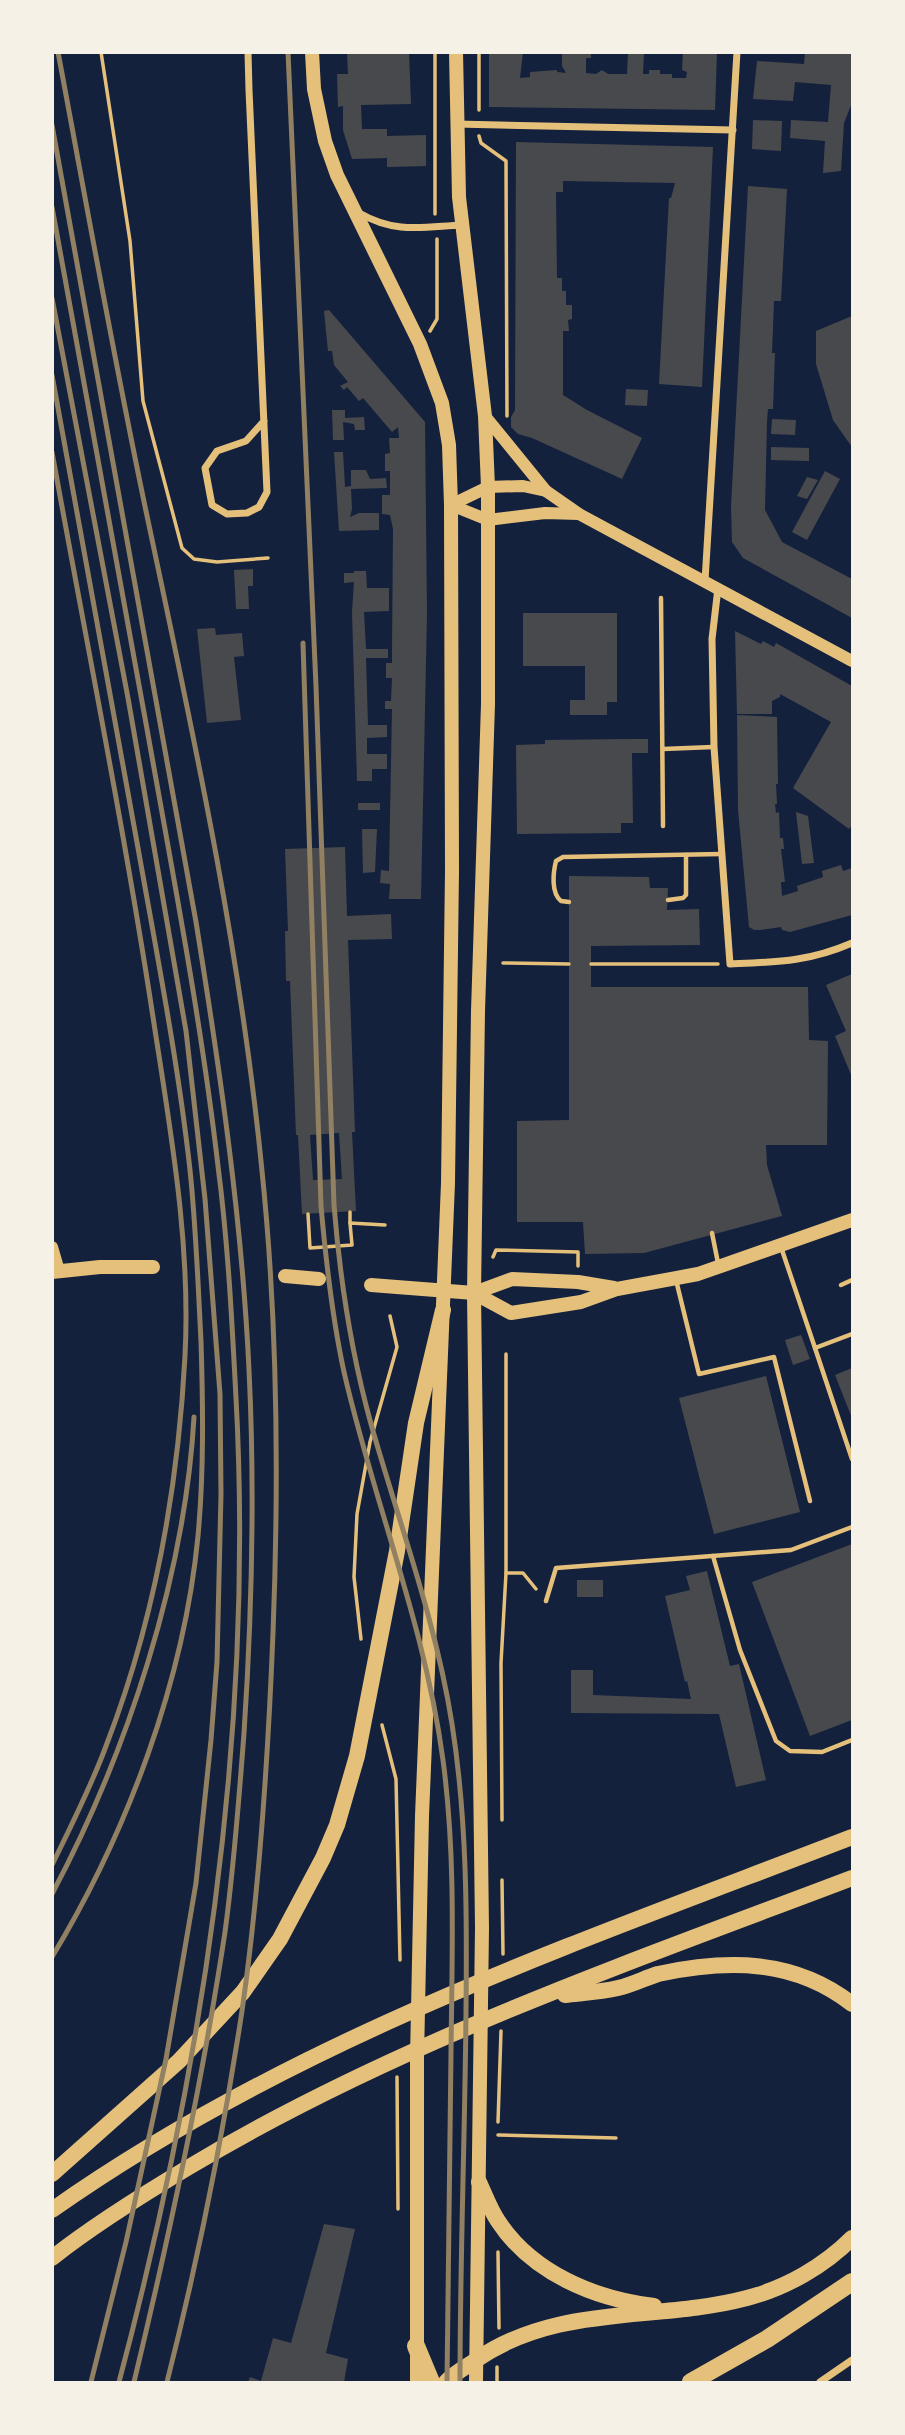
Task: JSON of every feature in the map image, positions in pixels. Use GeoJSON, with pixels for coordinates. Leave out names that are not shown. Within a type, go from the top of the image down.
{"type":"FeatureCollection","features":[{"type":"Feature","properties":{"kind":"highway"},"geometry":{"type":"LineString","coordinates":[[52,2174],[179,2061],[243,1992],[280,1939],[323,1858],[337,1825],[357,1756],[397,1551],[416,1423],[443,1310]]}},
{"type":"Feature","properties":{"kind":"highway"},"geometry":{"type":"LineString","coordinates":[[52,2210],[198,2117],[274,2075],[352,2037],[522,1964],[852,1837]]}},
{"type":"Feature","properties":{"kind":"highway"},"geometry":{"type":"LineString","coordinates":[[52,2258],[135,2200],[284,2113],[425,2046],[852,1878]]}},
{"type":"Feature","properties":{"kind":"highway"},"geometry":{"type":"LineString","coordinates":[[541,1999],[618,1988],[656,1975],[699,1967],[739,1965],[766,1966],[791,1972],[833,1990],[852,2004]]}},
{"type":"Feature","properties":{"kind":"highway"},"geometry":{"type":"LineString","coordinates":[[479,2182],[508,2234],[529,2255],[552,2272],[580,2287],[618,2300],[684,2308]]}},
{"type":"Feature","properties":{"kind":"highway"},"geometry":{"type":"LineString","coordinates":[[446,2382],[499,2345],[536,2329],[574,2321],[741,2300],[778,2287],[811,2271],[852,2238]]}},
{"type":"Feature","properties":{"kind":"highway"},"geometry":{"type":"LineString","coordinates":[[691,2382],[792,2324],[852,2282]]}},
{"type":"Feature","properties":{"kind":"highway"},"geometry":{"type":"LineString","coordinates":[[416,2346],[431,2382]]}},
{"type":"Feature","properties":{"kind":"main road"},"geometry":{"type":"LineString","coordinates":[[312,52],[314,89],[325,141],[352,210],[387,276],[432,375],[447,427],[451,505],[452,871],[448,1183],[424,1748],[418,1966],[416,2382]]}},
{"type":"Feature","properties":{"kind":"main road"},"geometry":{"type":"LineString","coordinates":[[456,52],[456,124],[462,225],[485,416],[488,487],[488,704],[478,998],[474,1293],[482,1928],[476,2382]]}},
{"type":"Feature","properties":{"kind":"main road"},"geometry":{"type":"LineString","coordinates":[[371,1285],[474,1293],[511,1313],[581,1302],[617,1289],[676,1279],[719,1267],[852,1220]]}},
{"type":"Feature","properties":{"kind":"main road"},"geometry":{"type":"LineString","coordinates":[[56,1271],[153,1267]]}},
{"type":"Feature","properties":{"kind":"main road"},"geometry":{"type":"LineString","coordinates":[[285,1276],[319,1279]]}},
{"type":"Feature","properties":{"kind":"main road"},"geometry":{"type":"LineString","coordinates":[[474,1293],[512,1279],[579,1282],[617,1289]]}},
{"type":"Feature","properties":{"kind":"street"},"geometry":{"type":"LineString","coordinates":[[248,52],[264,421],[267,492],[259,507],[247,513],[227,514],[212,505],[205,468],[217,451],[246,441],[264,421]]}},
{"type":"Feature","properties":{"kind":"street"},"geometry":{"type":"LineString","coordinates":[[705,581],[737,52]]}},
{"type":"Feature","properties":{"kind":"street"},"geometry":{"type":"LineString","coordinates":[[456,124],[733,131]]}},
{"type":"Feature","properties":{"kind":"street"},"geometry":{"type":"LineString","coordinates":[[352,210],[390,227],[462,225]]}},
{"type":"Feature","properties":{"kind":"street"},"geometry":{"type":"LineString","coordinates":[[485,416],[546,491],[579,514],[852,661]]}},
{"type":"Feature","properties":{"kind":"street"},"geometry":{"type":"LineString","coordinates":[[451,505],[488,487],[523,486],[546,491]]}},
{"type":"Feature","properties":{"kind":"street"},"geometry":{"type":"LineString","coordinates":[[451,505],[488,520],[534,514],[579,514]]}},
{"type":"Feature","properties":{"kind":"street"},"geometry":{"type":"LineString","coordinates":[[718,589],[712,639],[714,747],[730,964],[791,962],[827,953],[852,943]]}},
{"type":"Feature","properties":{"kind":"street"},"geometry":{"type":"LineString","coordinates":[[52,1247],[56,1271]]}},
{"type":"Feature","properties":{"kind":"street"},"geometry":{"type":"LineString","coordinates":[[820,2382],[852,2360]]}},
{"type":"Feature","properties":{"kind":"lane"},"geometry":{"type":"LineString","coordinates":[[661,598],[663,827]]}},
{"type":"Feature","properties":{"kind":"lane"},"geometry":{"type":"LineString","coordinates":[[662,749],[714,747]]}},
{"type":"Feature","properties":{"kind":"lane"},"geometry":{"type":"LineString","coordinates":[[569,902],[561,901],[555,892],[554,869],[556,861],[563,857],[721,854]]}},
{"type":"Feature","properties":{"kind":"lane"},"geometry":{"type":"LineString","coordinates":[[668,900],[686,895],[685,855]]}},
{"type":"Feature","properties":{"kind":"lane"},"geometry":{"type":"LineString","coordinates":[[712,1233],[719,1267]]}},
{"type":"Feature","properties":{"kind":"lane"},"geometry":{"type":"LineString","coordinates":[[780,1246],[852,1459]]}},
{"type":"Feature","properties":{"kind":"lane"},"geometry":{"type":"LineString","coordinates":[[676,1279],[699,1374],[774,1357],[810,1501]]}},
{"type":"Feature","properties":{"kind":"lane"},"geometry":{"type":"LineString","coordinates":[[841,1285],[852,1280]]}},
{"type":"Feature","properties":{"kind":"lane"},"geometry":{"type":"LineString","coordinates":[[815,1348],[852,1334]]}},
{"type":"Feature","properties":{"kind":"lane"},"geometry":{"type":"LineString","coordinates":[[546,1601],[556,1567],[791,1550],[852,1527]]}},
{"type":"Feature","properties":{"kind":"lane"},"geometry":{"type":"LineString","coordinates":[[713,1556],[740,1650],[776,1741],[790,1751],[822,1752],[852,1740]]}},
{"type":"Feature","properties":{"kind":"path"},"geometry":{"type":"LineString","coordinates":[[102,52],[130,241],[143,401],[182,548],[194,559],[217,562],[268,558]]}},
{"type":"Feature","properties":{"kind":"path"},"geometry":{"type":"LineString","coordinates":[[435,52],[435,216]]}},
{"type":"Feature","properties":{"kind":"path"},"geometry":{"type":"LineString","coordinates":[[479,52],[479,115]]}},
{"type":"Feature","properties":{"kind":"path"},"geometry":{"type":"LineString","coordinates":[[479,139],[506,161],[507,424]]}},
{"type":"Feature","properties":{"kind":"path"},"geometry":{"type":"LineString","coordinates":[[435,326],[437,239]]}},
{"type":"Feature","properties":{"kind":"path"},"geometry":{"type":"LineString","coordinates":[[503,963],[569,964]]}},
{"type":"Feature","properties":{"kind":"path"},"geometry":{"type":"LineString","coordinates":[[591,964],[730,964]]}},
{"type":"Feature","properties":{"kind":"path"},"geometry":{"type":"LineString","coordinates":[[308,1214],[310,1248],[352,1245],[349,1212]]}},
{"type":"Feature","properties":{"kind":"path"},"geometry":{"type":"LineString","coordinates":[[350,1223],[385,1225]]}},
{"type":"Feature","properties":{"kind":"path"},"geometry":{"type":"LineString","coordinates":[[546,1251],[547,1245]]}},
{"type":"Feature","properties":{"kind":"path"},"geometry":{"type":"LineString","coordinates":[[496,1251],[570,1252]]}},
{"type":"Feature","properties":{"kind":"path"},"geometry":{"type":"LineString","coordinates":[[354,1577],[357,1514],[370,1442],[397,1347],[390,1316]]}},
{"type":"Feature","properties":{"kind":"path"},"geometry":{"type":"LineString","coordinates":[[502,1820],[506,1354]]}},
{"type":"Feature","properties":{"kind":"path"},"geometry":{"type":"LineString","coordinates":[[506,1573],[523,1573],[546,1601]]}},
{"type":"Feature","properties":{"kind":"path"},"geometry":{"type":"LineString","coordinates":[[396,1779],[400,1971]]}},
{"type":"Feature","properties":{"kind":"path"},"geometry":{"type":"LineString","coordinates":[[502,1880],[503,1927]]}},
{"type":"Feature","properties":{"kind":"path"},"geometry":{"type":"LineString","coordinates":[[498,2135],[616,2138]]}},
{"type":"Feature","properties":{"kind":"building"},"geometry":{"type":"Polygon","coordinates":[[[347,52],[409,52],[411,104],[361,105],[362,129],[387,129],[387,136],[426,135],[426,166],[387,167],[387,158],[352,159],[343,130],[343,106],[338,107],[337,74],[348,74],[347,52]]]}},
{"type":"Feature","properties":{"kind":"building"},"geometry":{"type":"Polygon","coordinates":[[[489,52],[523,52],[520,78],[530,77],[530,72],[557,70],[566,73],[562,66],[562,52],[591,52],[591,58],[586,58],[586,73],[596,74],[602,70],[608,74],[627,74],[628,52],[644,52],[643,74],[649,74],[649,70],[660,70],[660,74],[672,74],[672,78],[686,78],[687,72],[682,70],[683,52],[717,52],[715,110],[489,107],[489,52]]]}},
{"type":"Feature","properties":{"kind":"building"},"geometry":{"type":"Polygon","coordinates":[[[805,52],[852,52],[852,103],[844,123],[841,171],[823,173],[825,141],[790,138],[791,120],[828,122],[831,85],[795,82],[793,101],[753,99],[757,61],[804,64],[805,52]]]}},
{"type":"Feature","properties":{"kind":"building"},"geometry":{"type":"Polygon","coordinates":[[[753,120],[782,121],[781,151],[752,149],[753,120]]]}},
{"type":"Feature","properties":{"kind":"building"},"geometry":{"type":"Polygon","coordinates":[[[516,142],[713,147],[702,387],[659,384],[669,198],[675,183],[563,181],[563,192],[556,192],[557,278],[562,278],[566,305],[572,305],[572,319],[568,320],[569,331],[563,331],[563,395],[642,438],[622,479],[518,434],[511,427],[511,417],[515,410],[516,142]]]}},
{"type":"Feature","properties":{"kind":"building"},"geometry":{"type":"Polygon","coordinates":[[[748,186],[787,189],[781,301],[774,301],[773,409],[768,409],[767,421],[765,510],[782,542],[852,579],[852,618],[743,558],[732,542],[731,507],[748,186]]]}},
{"type":"Feature","properties":{"kind":"building"},"geometry":{"type":"Polygon","coordinates":[[[329,310],[425,422],[427,614],[421,899],[389,899],[390,884],[380,883],[381,870],[389,871],[392,709],[385,709],[385,701],[391,701],[392,678],[386,678],[386,663],[392,663],[393,529],[390,515],[382,514],[382,495],[390,495],[390,471],[385,471],[385,454],[390,453],[389,438],[399,438],[398,427],[392,432],[363,398],[359,401],[347,387],[344,390],[340,386],[348,382],[334,365],[332,351],[328,351],[324,311],[329,310]]]}},
{"type":"Feature","properties":{"kind":"building"},"geometry":{"type":"Polygon","coordinates":[[[852,316],[852,447],[833,420],[816,364],[816,331],[852,316]]]}},
{"type":"Feature","properties":{"kind":"building"},"geometry":{"type":"Polygon","coordinates":[[[626,389],[648,390],[647,406],[625,405],[626,389]]]}},
{"type":"Feature","properties":{"kind":"building"},"geometry":{"type":"Polygon","coordinates":[[[332,410],[345,410],[345,418],[364,417],[365,430],[355,430],[354,424],[343,422],[344,440],[333,440],[332,410]]]}},
{"type":"Feature","properties":{"kind":"building"},"geometry":{"type":"Polygon","coordinates":[[[772,419],[796,420],[795,435],[771,434],[772,419]]]}},
{"type":"Feature","properties":{"kind":"building"},"geometry":{"type":"Polygon","coordinates":[[[771,447],[809,448],[809,461],[771,460],[771,447]]]}},
{"type":"Feature","properties":{"kind":"building"},"geometry":{"type":"Polygon","coordinates":[[[334,452],[343,452],[345,487],[351,486],[351,470],[366,470],[370,479],[386,478],[387,488],[351,489],[350,517],[359,513],[379,513],[379,530],[339,531],[334,452]]]}},
{"type":"Feature","properties":{"kind":"building"},"geometry":{"type":"Polygon","coordinates":[[[825,471],[840,479],[807,540],[792,532],[825,471]]]}},
{"type":"Feature","properties":{"kind":"building"},"geometry":{"type":"Polygon","coordinates":[[[807,477],[818,480],[807,499],[797,496],[807,477]]]}},
{"type":"Feature","properties":{"kind":"building"},"geometry":{"type":"Polygon","coordinates":[[[253,569],[253,586],[248,586],[249,609],[236,609],[234,570],[253,569]]]}},
{"type":"Feature","properties":{"kind":"building"},"geometry":{"type":"Polygon","coordinates":[[[366,571],[367,588],[389,588],[389,611],[364,612],[366,649],[388,649],[388,658],[366,658],[368,725],[387,725],[387,737],[367,738],[367,754],[387,754],[387,769],[372,769],[372,781],[357,781],[352,612],[354,582],[344,583],[344,573],[366,571]]]}},
{"type":"Feature","properties":{"kind":"building"},"geometry":{"type":"Polygon","coordinates":[[[523,613],[617,613],[617,702],[607,702],[607,715],[570,715],[570,700],[585,700],[585,666],[523,666],[523,613]]]}},
{"type":"Feature","properties":{"kind":"building"},"geometry":{"type":"Polygon","coordinates":[[[215,628],[216,635],[242,633],[244,656],[234,657],[241,720],[207,723],[197,629],[215,628]]]}},
{"type":"Feature","properties":{"kind":"building"},"geometry":{"type":"Polygon","coordinates":[[[735,631],[761,644],[763,641],[774,647],[776,643],[852,686],[852,825],[849,829],[793,788],[831,722],[780,694],[780,697],[772,701],[772,714],[737,714],[735,631]]]}},
{"type":"Feature","properties":{"kind":"building"},"geometry":{"type":"Polygon","coordinates":[[[737,715],[777,717],[778,784],[775,804],[776,813],[779,812],[780,838],[783,838],[784,849],[781,849],[785,882],[781,882],[782,896],[798,891],[797,886],[823,877],[822,871],[841,865],[843,871],[852,868],[852,915],[790,932],[782,930],[781,927],[754,930],[749,927],[738,810],[737,715]]]}},
{"type":"Feature","properties":{"kind":"building"},"geometry":{"type":"Polygon","coordinates":[[[648,739],[648,753],[632,753],[633,823],[621,823],[621,833],[517,834],[516,745],[545,744],[545,740],[648,739]]]}},
{"type":"Feature","properties":{"kind":"building"},"geometry":{"type":"Polygon","coordinates":[[[358,803],[380,803],[380,810],[358,810],[358,803]]]}},
{"type":"Feature","properties":{"kind":"building"},"geometry":{"type":"Polygon","coordinates":[[[796,812],[808,816],[814,863],[802,864],[796,812]]]}},
{"type":"Feature","properties":{"kind":"building"},"geometry":{"type":"Polygon","coordinates":[[[362,829],[377,829],[375,872],[363,873],[362,829]]]}},
{"type":"Feature","properties":{"kind":"building"},"geometry":{"type":"Polygon","coordinates":[[[345,847],[347,916],[391,914],[392,939],[348,940],[356,1211],[302,1214],[290,981],[286,981],[285,931],[288,931],[285,849],[345,847]],[[339,1133],[310,1135],[313,1180],[342,1179],[339,1133]]]}},
{"type":"Feature","properties":{"kind":"building"},"geometry":{"type":"Polygon","coordinates":[[[569,876],[649,877],[650,888],[668,888],[667,910],[699,909],[700,945],[591,946],[591,987],[808,987],[809,1040],[828,1041],[827,1145],[766,1145],[767,1165],[782,1216],[644,1253],[585,1254],[583,1222],[517,1222],[517,1121],[569,1120],[569,876]]]}},
{"type":"Feature","properties":{"kind":"building"},"geometry":{"type":"Polygon","coordinates":[[[852,974],[852,1077],[835,1036],[846,1031],[826,985],[852,974]]]}},
{"type":"Feature","properties":{"kind":"building"},"geometry":{"type":"Polygon","coordinates":[[[801,1335],[810,1359],[793,1365],[785,1340],[801,1335]]]}},
{"type":"Feature","properties":{"kind":"building"},"geometry":{"type":"Polygon","coordinates":[[[852,1368],[852,1418],[835,1375],[852,1368]]]}},
{"type":"Feature","properties":{"kind":"building"},"geometry":{"type":"Polygon","coordinates":[[[766,1376],[800,1512],[714,1534],[679,1398],[766,1376]]]}},
{"type":"Feature","properties":{"kind":"building"},"geometry":{"type":"Polygon","coordinates":[[[852,1544],[852,1720],[810,1736],[752,1582],[852,1544]]]}},
{"type":"Feature","properties":{"kind":"building"},"geometry":{"type":"Polygon","coordinates":[[[707,1571],[730,1666],[739,1664],[766,1780],[736,1787],[719,1714],[571,1713],[571,1670],[593,1670],[593,1695],[691,1699],[665,1596],[690,1590],[686,1576],[707,1571]]]}},
{"type":"Feature","properties":{"kind":"building"},"geometry":{"type":"Polygon","coordinates":[[[577,1580],[603,1580],[603,1597],[577,1597],[577,1580]]]}},
{"type":"Feature","properties":{"kind":"building"},"geometry":{"type":"Polygon","coordinates":[[[324,2224],[355,2229],[326,2353],[348,2359],[344,2382],[248,2382],[250,2377],[261,2381],[273,2338],[291,2343],[324,2224]]]}},
{"type":"Feature","properties":{"kind":"railway"},"geometry":{"type":"LineString","coordinates":[[58,52],[126,411],[200,769],[229,929],[262,1171],[274,1344],[276,1518],[273,1633],[266,1775],[254,1917],[227,2105],[167,2382]]}},
{"type":"Feature","properties":{"kind":"railway"},"geometry":{"type":"LineString","coordinates":[[288,52],[316,686],[336,1233],[347,1316],[371,1424],[437,1648],[452,1724],[461,1795],[466,1939],[460,2382]]}},
{"type":"Feature","properties":{"kind":"railway"},"geometry":{"type":"LineString","coordinates":[[52,125],[205,978],[241,1258],[251,1415],[252,1552],[249,1642],[234,1858],[216,1989],[196,2102],[134,2382]]}},
{"type":"Feature","properties":{"kind":"railway"},"geometry":{"type":"LineString","coordinates":[[52,207],[176,893],[211,1111],[231,1311],[240,1522],[237,1647],[229,1771],[216,1895],[176,2140],[119,2382]]}},
{"type":"Feature","properties":{"kind":"railway"},"geometry":{"type":"LineString","coordinates":[[52,298],[128,698],[186,1031],[205,1199],[220,1394],[221,1494],[217,1662],[196,1883],[166,2059],[126,2242],[91,2382]]}},
{"type":"Feature","properties":{"kind":"railway"},"geometry":{"type":"LineString","coordinates":[[52,375],[160,968],[179,1089],[194,1213],[203,1414],[198,1536],[191,1591],[165,1700],[127,1808],[79,1909],[52,1957]]}},
{"type":"Feature","properties":{"kind":"railway"},"geometry":{"type":"LineString","coordinates":[[52,452],[142,946],[178,1186],[186,1313],[182,1406],[170,1505],[150,1603],[138,1651],[106,1746],[52,1865]]}},
{"type":"Feature","properties":{"kind":"railway"},"geometry":{"type":"LineString","coordinates":[[303,643],[321,1206],[330,1289],[344,1372],[356,1421],[424,1661],[435,1710],[447,1796],[452,1869],[447,2382]]}},
{"type":"Feature","properties":{"kind":"railway"},"geometry":{"type":"LineString","coordinates":[[52,1894],[105,1782],[148,1663],[179,1539],[194,1417]]}}]}
